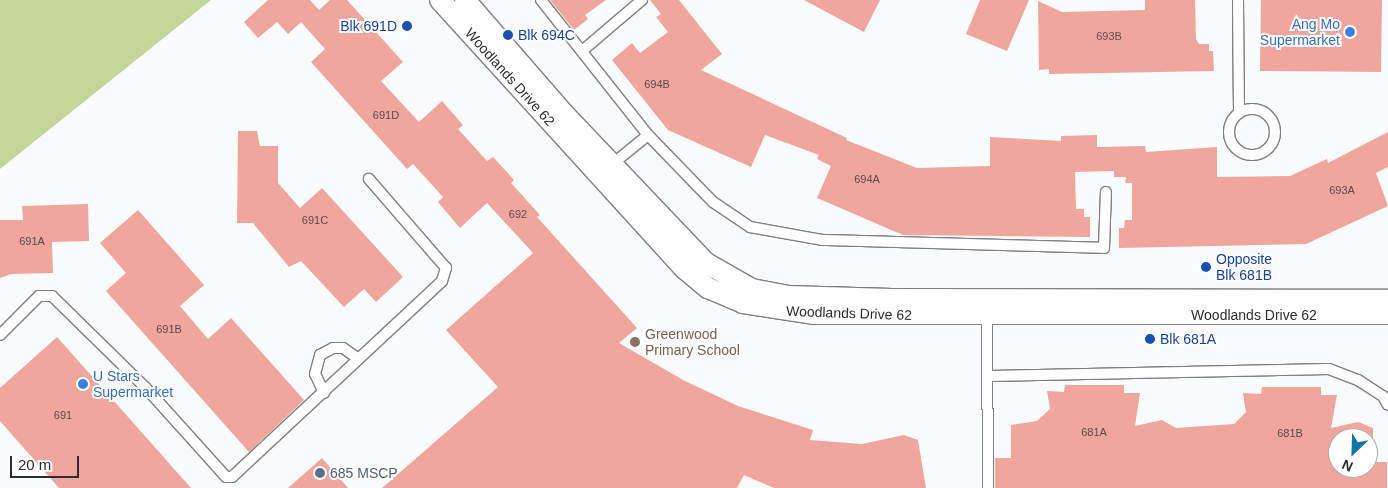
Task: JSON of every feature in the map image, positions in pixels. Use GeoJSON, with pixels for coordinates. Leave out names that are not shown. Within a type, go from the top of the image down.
{"type":"FeatureCollection","features":[{"type":"Feature","properties":{"kind":"street","name":"Woodlands Drive 62"},"geometry":{"type":"LineString","coordinates":[[440,0],[606,170]]}},
{"type":"Feature","properties":{"kind":"street","name":"Woodlands Drive 62"},"geometry":{"type":"LineString","coordinates":[[465,0],[606,170],[685,270],[708,288],[743,303],[813,314],[987,307],[1388,300]]}},
{"type":"Feature","properties":{"kind":"street","name":"Woodlands Drive 62"},"geometry":{"type":"LineString","coordinates":[[987,307],[1388,314]]}},
{"type":"Feature","properties":{"kind":"lane"},"geometry":{"type":"LineString","coordinates":[[541,0],[648,135],[713,202],[750,227],[822,240],[1104,248],[1106,192]]}},
{"type":"Feature","properties":{"kind":"lane"},"geometry":{"type":"LineString","coordinates":[[582,51],[642,0]]}},
{"type":"Feature","properties":{"kind":"lane"},"geometry":{"type":"LineString","coordinates":[[1238,0],[1239,113],[1229,129],[1232,144],[1244,154],[1267,150],[1275,130],[1270,117],[1257,110],[1239,113]]}},
{"type":"Feature","properties":{"kind":"lane"},"geometry":{"type":"LineString","coordinates":[[606,170],[648,135]]}},
{"type":"Feature","properties":{"kind":"lane"},"geometry":{"type":"LineString","coordinates":[[0,335],[39,296],[52,296],[144,387],[226,477],[232,476],[324,393],[442,281],[446,268],[368,179]]}},
{"type":"Feature","properties":{"kind":"lane"},"geometry":{"type":"LineString","coordinates":[[987,307],[989,376],[988,488]]}},
{"type":"Feature","properties":{"kind":"lane"},"geometry":{"type":"LineString","coordinates":[[324,393],[315,374],[320,355],[333,348],[343,348],[359,359]]}},
{"type":"Feature","properties":{"kind":"lane"},"geometry":{"type":"LineString","coordinates":[[989,376],[1329,369],[1358,380],[1383,396],[1388,405]]}},
{"type":"Feature","properties":{"kind":"green space"},"geometry":{"type":"Polygon","coordinates":[[[0,0],[211,0],[0,169],[0,0]]]}},
{"type":"Feature","properties":{"kind":"building"},"geometry":{"type":"Polygon","coordinates":[[[268,0],[310,0],[319,10],[330,0],[347,0],[403,62],[381,81],[419,122],[442,101],[463,125],[458,129],[487,161],[493,157],[514,180],[511,183],[540,215],[537,217],[637,328],[619,343],[685,381],[738,406],[813,430],[810,440],[862,444],[904,435],[918,440],[926,488],[774,488],[744,475],[737,488],[382,488],[498,387],[446,330],[533,253],[487,203],[460,228],[438,202],[443,197],[413,164],[407,169],[311,62],[325,49],[301,22],[288,34],[277,22],[258,38],[244,22],[268,0]]]}},
{"type":"Feature","properties":{"kind":"building"},"geometry":{"type":"Polygon","coordinates":[[[550,0],[606,0],[585,15],[588,19],[574,30],[550,0]]]}},
{"type":"Feature","properties":{"kind":"building"},"geometry":{"type":"Polygon","coordinates":[[[650,0],[679,0],[722,54],[701,70],[847,138],[846,140],[917,168],[990,166],[990,137],[1061,141],[1061,136],[1097,135],[1097,147],[1145,146],[1146,152],[1217,147],[1217,177],[1290,176],[1327,159],[1328,163],[1388,132],[1388,167],[1376,173],[1388,206],[1306,244],[1119,248],[1119,228],[1124,228],[1125,220],[1132,220],[1132,183],[1125,183],[1126,177],[1114,177],[1114,171],[1075,172],[1076,209],[1084,209],[1084,217],[1090,217],[1090,237],[903,235],[817,198],[831,166],[817,159],[819,155],[765,135],[751,167],[668,130],[612,60],[632,43],[640,53],[668,32],[656,17],[661,14],[650,0]]]}},
{"type":"Feature","properties":{"kind":"building"},"geometry":{"type":"Polygon","coordinates":[[[804,0],[880,0],[864,32],[804,0]]]}},
{"type":"Feature","properties":{"kind":"building"},"geometry":{"type":"Polygon","coordinates":[[[980,0],[1029,0],[1007,51],[966,34],[980,0]]]}},
{"type":"Feature","properties":{"kind":"building"},"geometry":{"type":"Polygon","coordinates":[[[1145,0],[1195,0],[1196,39],[1199,44],[1209,44],[1209,51],[1213,51],[1214,71],[1049,74],[1049,69],[1039,70],[1038,1],[1062,12],[1145,10],[1145,0]]]}},
{"type":"Feature","properties":{"kind":"building"},"geometry":{"type":"Polygon","coordinates":[[[1261,0],[1382,0],[1381,72],[1260,71],[1261,0]]]}},
{"type":"Feature","properties":{"kind":"building"},"geometry":{"type":"Polygon","coordinates":[[[238,131],[257,131],[260,146],[278,146],[278,183],[300,208],[322,188],[403,277],[376,302],[364,289],[344,307],[301,261],[289,267],[253,223],[237,223],[238,131]]]}},
{"type":"Feature","properties":{"kind":"building"},"geometry":{"type":"Polygon","coordinates":[[[88,204],[89,241],[52,242],[53,273],[11,274],[0,278],[0,220],[23,220],[22,206],[88,204]]]}},
{"type":"Feature","properties":{"kind":"building"},"geometry":{"type":"Polygon","coordinates":[[[138,210],[204,285],[180,306],[208,339],[231,318],[304,400],[249,452],[106,291],[126,273],[100,243],[138,210]]]}},
{"type":"Feature","properties":{"kind":"building"},"geometry":{"type":"Polygon","coordinates":[[[57,337],[191,488],[59,488],[0,421],[0,388],[57,337]]]}},
{"type":"Feature","properties":{"kind":"building"},"geometry":{"type":"Polygon","coordinates":[[[1065,385],[1124,385],[1124,393],[1140,393],[1135,426],[1162,420],[1176,428],[1234,424],[1246,412],[1243,393],[1261,394],[1262,387],[1321,387],[1321,395],[1337,395],[1331,428],[1328,428],[1328,478],[1378,478],[1378,462],[1387,462],[1387,488],[995,488],[995,458],[1011,458],[1011,425],[1037,421],[1050,409],[1047,391],[1064,392],[1065,385]]]}},
{"type":"Feature","properties":{"kind":"building"},"geometry":{"type":"Polygon","coordinates":[[[1358,422],[1373,428],[1331,428],[1358,422]]]}},
{"type":"Feature","properties":{"kind":"building","name":"685 MSCP"},"geometry":{"type":"Polygon","coordinates":[[[322,458],[348,488],[288,488],[322,458]]]}},
{"type":"Feature","properties":{"kind":"place","name":"Blk 691D"},"geometry":{"type":"Point","coordinates":[407,26]}},
{"type":"Feature","properties":{"kind":"place","name":"Ang Mo Supermarket"},"geometry":{"type":"Point","coordinates":[1350,32]}},
{"type":"Feature","properties":{"kind":"place","name":"Blk 694C"},"geometry":{"type":"Point","coordinates":[508,35]}},
{"type":"Feature","properties":{"kind":"place","name":"Opposite Blk 681B"},"geometry":{"type":"Point","coordinates":[1206,267]}},
{"type":"Feature","properties":{"kind":"place","name":"Blk 681A"},"geometry":{"type":"Point","coordinates":[1150,339]}},
{"type":"Feature","properties":{"kind":"place","name":"Greenwood Primary School"},"geometry":{"type":"Point","coordinates":[635,342]}},
{"type":"Feature","properties":{"kind":"place","name":"U Stars Supermarket"},"geometry":{"type":"Point","coordinates":[83,384]}},
{"type":"Feature","properties":{"kind":"place","name":"685 MSCP"},"geometry":{"type":"Point","coordinates":[320,473]}}]}
